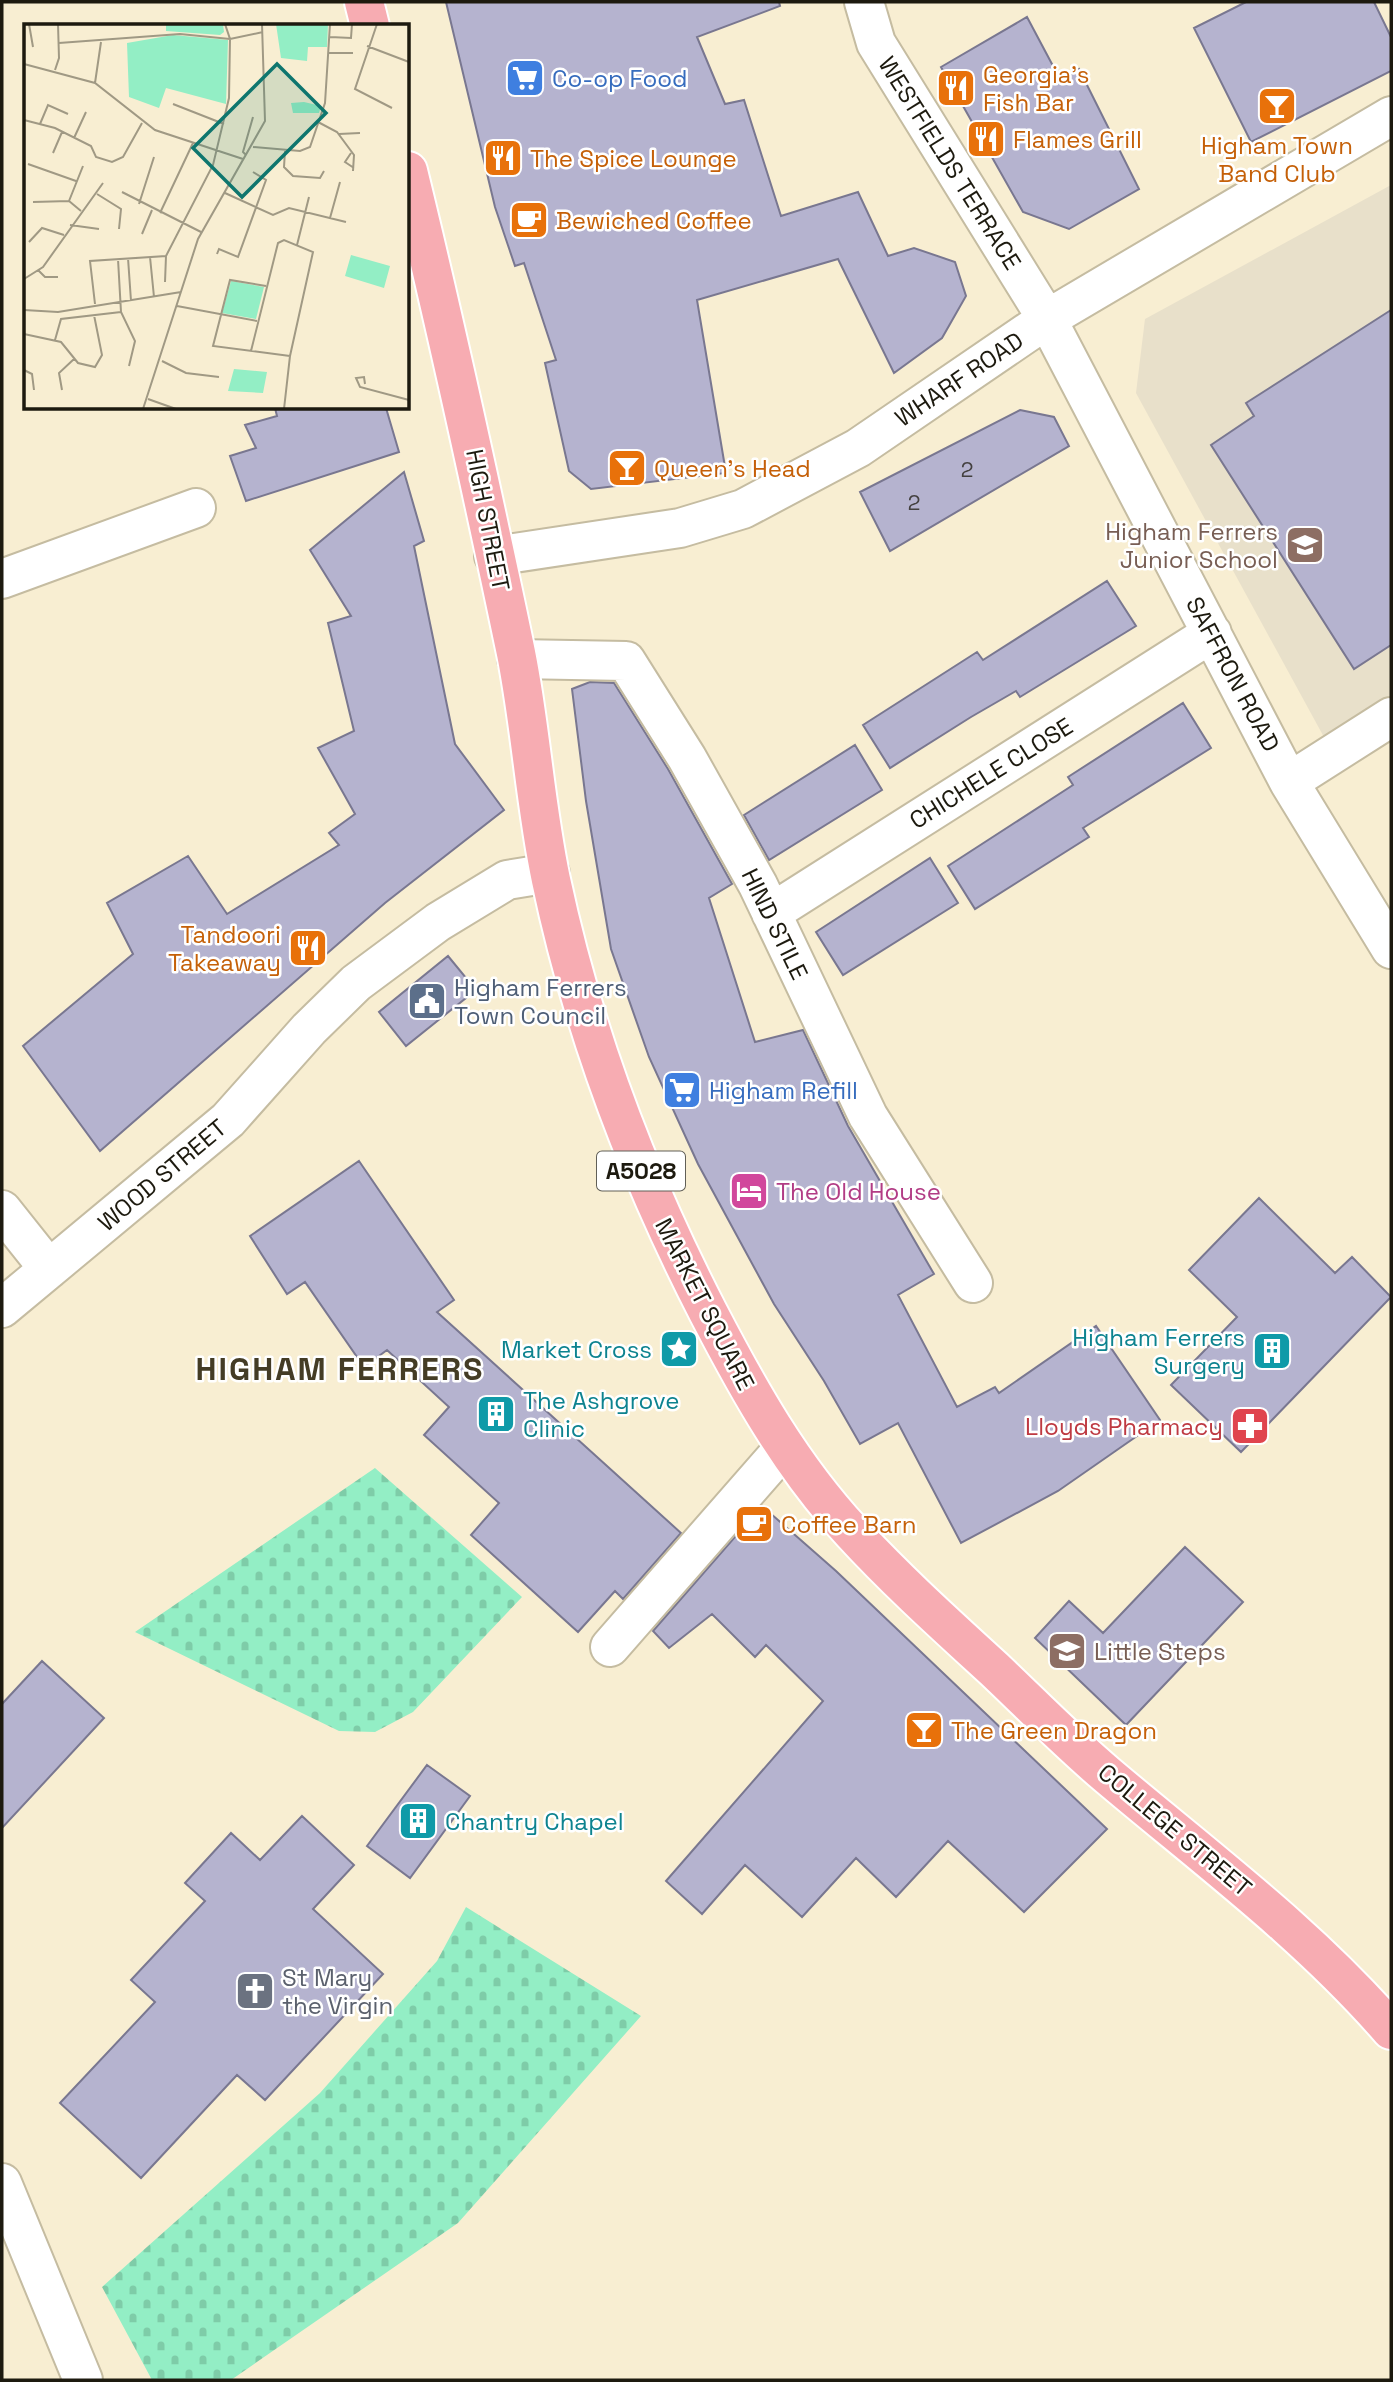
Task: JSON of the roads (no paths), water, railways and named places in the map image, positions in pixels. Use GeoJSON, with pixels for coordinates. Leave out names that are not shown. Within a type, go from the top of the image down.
{"type":"FeatureCollection","features":[{"type":"Feature","properties":{"kind":"main road"},"geometry":{"type":"LineString","coordinates":[[364,2],[370,24]]}},
{"type":"Feature","properties":{"kind":"main road","name":"HIGH STREET"},"geometry":{"type":"LineString","coordinates":[[410,179],[474,447],[517,659],[550,873]]}},
{"type":"Feature","properties":{"kind":"main road","name":"MARKET SQUARE"},"geometry":{"type":"LineString","coordinates":[[550,873],[568,956],[637,1162],[703,1302],[754,1400],[784,1448]]}},
{"type":"Feature","properties":{"kind":"main road","name":"COLLEGE STREET"},"geometry":{"type":"LineString","coordinates":[[784,1448],[852,1532],[929,1609],[1101,1769],[1287,1923],[1354,1987],[1391,2030]]}},
{"type":"Feature","properties":{"kind":"street","name":"WESTFIELDS TERRACE"},"geometry":{"type":"LineString","coordinates":[[864,2],[876,43],[1047,319]]}},
{"type":"Feature","properties":{"kind":"street","name":"WHARF ROAD"},"geometry":{"type":"LineString","coordinates":[[494,556],[680,528],[743,509],[858,447],[1047,319],[1391,116]]}},
{"type":"Feature","properties":{"kind":"street","name":"SAFFRON ROAD"},"geometry":{"type":"LineString","coordinates":[[1047,319],[1289,782],[1391,949]]}},
{"type":"Feature","properties":{"kind":"street"},"geometry":{"type":"LineString","coordinates":[[2,579],[196,508]]}},
{"type":"Feature","properties":{"kind":"street","name":"CHICHELE CLOSE"},"geometry":{"type":"LineString","coordinates":[[771,913],[1212,634]]}},
{"type":"Feature","properties":{"kind":"street","name":"HIND STILE"},"geometry":{"type":"LineString","coordinates":[[517,659],[626,661],[687,758],[771,913],[868,1116],[972,1283]]}},
{"type":"Feature","properties":{"kind":"street"},"geometry":{"type":"LineString","coordinates":[[1289,782],[1391,717]]}},
{"type":"Feature","properties":{"kind":"street","name":"WOOD STREET"},"geometry":{"type":"LineString","coordinates":[[2,1308],[228,1120],[309,1029],[356,983],[438,922],[507,880],[550,873]]}},
{"type":"Feature","properties":{"kind":"street"},"geometry":{"type":"LineString","coordinates":[[2,1210],[49,1269]]}},
{"type":"Feature","properties":{"kind":"street"},"geometry":{"type":"LineString","coordinates":[[610,1647],[784,1448]]}},
{"type":"Feature","properties":{"kind":"street"},"geometry":{"type":"LineString","coordinates":[[2,2183],[83,2380]]}},
{"type":"Feature","properties":{"kind":"place","name":"Co-op Food"},"geometry":{"type":"Point","coordinates":[525,78]}},
{"type":"Feature","properties":{"kind":"place","name":"Georgia's Fish Bar"},"geometry":{"type":"Point","coordinates":[956,88]}},
{"type":"Feature","properties":{"kind":"place","name":"Higham Town Band Club"},"geometry":{"type":"Point","coordinates":[1277,106]}},
{"type":"Feature","properties":{"kind":"place","name":"Flames Grill"},"geometry":{"type":"Point","coordinates":[986,139]}},
{"type":"Feature","properties":{"kind":"place","name":"The Spice Lounge"},"geometry":{"type":"Point","coordinates":[503,158]}},
{"type":"Feature","properties":{"kind":"place","name":"Bewiched Coffee"},"geometry":{"type":"Point","coordinates":[529,220]}},
{"type":"Feature","properties":{"kind":"place","name":"Queen's Head"},"geometry":{"type":"Point","coordinates":[627,468]}},
{"type":"Feature","properties":{"kind":"place","name":"Higham Ferrers Junior School"},"geometry":{"type":"Point","coordinates":[1305,545]}},
{"type":"Feature","properties":{"kind":"place","name":"Tandoori Takeaway"},"geometry":{"type":"Point","coordinates":[308,948]}},
{"type":"Feature","properties":{"kind":"place","name":"Higham Ferrers Town Council"},"geometry":{"type":"Point","coordinates":[427,1001]}},
{"type":"Feature","properties":{"kind":"place","name":"Higham Refill"},"geometry":{"type":"Point","coordinates":[682,1090]}},
{"type":"Feature","properties":{"kind":"place","name":"The Old House"},"geometry":{"type":"Point","coordinates":[749,1191]}},
{"type":"Feature","properties":{"kind":"place","name":"Market Cross"},"geometry":{"type":"Point","coordinates":[679,1349]}},
{"type":"Feature","properties":{"kind":"place","name":"Higham Ferrers Surgery"},"geometry":{"type":"Point","coordinates":[1272,1351]}},
{"type":"Feature","properties":{"kind":"place","name":"The Ashgrove Clinic"},"geometry":{"type":"Point","coordinates":[496,1414]}},
{"type":"Feature","properties":{"kind":"place","name":"Lloyds Pharmacy"},"geometry":{"type":"Point","coordinates":[1250,1426]}},
{"type":"Feature","properties":{"kind":"place","name":"Coffee Barn"},"geometry":{"type":"Point","coordinates":[754,1524]}},
{"type":"Feature","properties":{"kind":"place","name":"Little Steps"},"geometry":{"type":"Point","coordinates":[1067,1651]}},
{"type":"Feature","properties":{"kind":"place","name":"The Green Dragon"},"geometry":{"type":"Point","coordinates":[924,1730]}},
{"type":"Feature","properties":{"kind":"place","name":"Chantry Chapel"},"geometry":{"type":"Point","coordinates":[418,1821]}},
{"type":"Feature","properties":{"kind":"place","name":"St Mary the Virgin"},"geometry":{"type":"Point","coordinates":[255,1991]}},
{"type":"Feature","properties":{"kind":"district","name":"HIGHAM FERRERS"},"geometry":{"type":"Point","coordinates":[340,1369]}}]}
